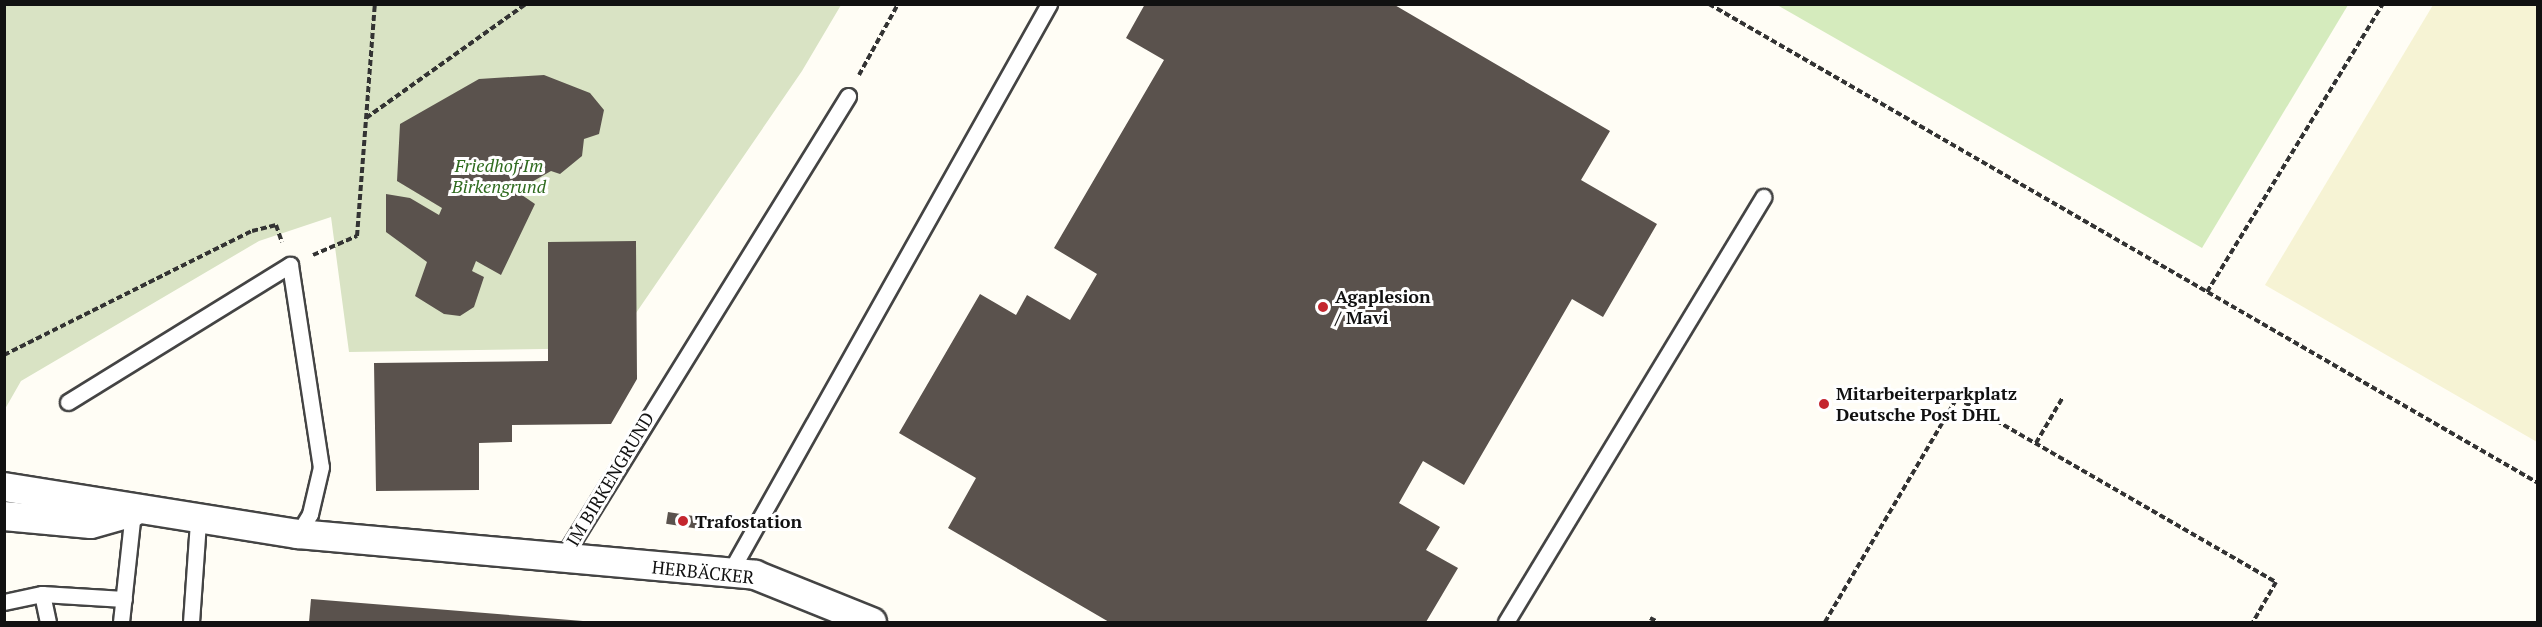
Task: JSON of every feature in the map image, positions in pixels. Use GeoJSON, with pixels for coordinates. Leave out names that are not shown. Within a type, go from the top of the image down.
{"type":"FeatureCollection","features":[{"type":"Feature","properties":{"kind":"street","name":"IM BIRKENGRUND"},"geometry":{"type":"LineString","coordinates":[[4,487],[59,493],[133,512],[297,534],[563,557]]}},
{"type":"Feature","properties":{"kind":"street","name":"IM BIRKENGRUND"},"geometry":{"type":"LineString","coordinates":[[4,516],[91,524],[133,512]]}},
{"type":"Feature","properties":{"kind":"street","name":"HERBÄCKER"},"geometry":{"type":"LineString","coordinates":[[563,557],[755,575],[872,622]]}},
{"type":"Feature","properties":{"kind":"lane"},"geometry":{"type":"LineString","coordinates":[[729,574],[1048,4]]}},
{"type":"Feature","properties":{"kind":"lane","name":"IM BIRKENGRUND"},"geometry":{"type":"LineString","coordinates":[[563,557],[848,96]]}},
{"type":"Feature","properties":{"kind":"lane"},"geometry":{"type":"LineString","coordinates":[[1506,622],[1763,197]]}},
{"type":"Feature","properties":{"kind":"lane"},"geometry":{"type":"LineString","coordinates":[[68,402],[290,265],[321,467],[310,514],[297,534]]}},
{"type":"Feature","properties":{"kind":"lane"},"geometry":{"type":"LineString","coordinates":[[122,622],[133,512]]}},
{"type":"Feature","properties":{"kind":"lane"},"geometry":{"type":"LineString","coordinates":[[191,622],[198,521]]}},
{"type":"Feature","properties":{"kind":"lane"},"geometry":{"type":"LineString","coordinates":[[4,602],[42,594],[124,599]]}},
{"type":"Feature","properties":{"kind":"lane"},"geometry":{"type":"LineString","coordinates":[[42,594],[48,622]]}},
{"type":"Feature","properties":{"kind":"path"},"geometry":{"type":"LineString","coordinates":[[4,355],[252,231],[276,225],[290,265],[357,236],[375,4]]}},
{"type":"Feature","properties":{"kind":"path"},"geometry":{"type":"LineString","coordinates":[[365,119],[526,4]]}},
{"type":"Feature","properties":{"kind":"path"},"geometry":{"type":"LineString","coordinates":[[848,96],[898,4]]}},
{"type":"Feature","properties":{"kind":"path"},"geometry":{"type":"LineString","coordinates":[[1709,4],[2538,483]]}},
{"type":"Feature","properties":{"kind":"path"},"geometry":{"type":"LineString","coordinates":[[2207,292],[2383,4]]}},
{"type":"Feature","properties":{"kind":"path"},"geometry":{"type":"LineString","coordinates":[[2036,443],[2063,397]]}},
{"type":"Feature","properties":{"kind":"path"},"geometry":{"type":"LineString","coordinates":[[1825,622],[1957,398],[2276,582],[2253,622]]}},
{"type":"Feature","properties":{"kind":"path"},"geometry":{"type":"LineString","coordinates":[[1650,618],[1658,622]]}},
{"type":"Feature","properties":{"kind":"shaded area"},"geometry":{"type":"Polygon","coordinates":[[[2433,5],[2537,5],[2537,442],[2265,285],[2433,5]]]}},
{"type":"Feature","properties":{"kind":"green space","name":"Friedhof Im Birkengrund"},"geometry":{"type":"Polygon","coordinates":[[[5,5],[841,5],[802,71],[612,348],[349,352],[331,217],[259,241],[21,381],[5,409],[5,5]]]}},
{"type":"Feature","properties":{"kind":"green space"},"geometry":{"type":"Polygon","coordinates":[[[1777,5],[2348,5],[2202,248],[1777,5]]]}},
{"type":"Feature","properties":{"kind":"building","name":"Agaplesion / Mavi"},"geometry":{"type":"Polygon","coordinates":[[[1145,4],[1393,4],[1610,131],[1581,180],[1657,224],[1603,317],[1572,299],[1464,485],[1423,461],[1399,503],[1440,527],[1426,550],[1458,568],[1426,622],[1109,622],[948,528],[976,478],[899,433],[980,294],[1016,315],[1027,295],[1070,320],[1097,274],[1054,248],[1164,60],[1126,38],[1145,4]]]}},
{"type":"Feature","properties":{"kind":"building"},"geometry":{"type":"Polygon","coordinates":[[[544,75],[590,93],[604,110],[599,134],[584,139],[582,156],[560,174],[551,171],[516,191],[535,204],[501,275],[476,261],[472,271],[484,277],[474,307],[460,316],[444,314],[415,296],[427,262],[386,232],[386,194],[410,198],[439,215],[442,208],[397,181],[400,124],[479,79],[544,75]]]}},
{"type":"Feature","properties":{"kind":"building"},"geometry":{"type":"Polygon","coordinates":[[[636,241],[637,379],[611,424],[512,425],[512,442],[479,443],[479,490],[376,491],[374,363],[548,361],[548,242],[636,241]]]}},
{"type":"Feature","properties":{"kind":"building","name":"Trafostation"},"geometry":{"type":"Polygon","coordinates":[[[668,512],[700,517],[698,529],[666,524],[668,512]]]}},
{"type":"Feature","properties":{"kind":"building"},"geometry":{"type":"Polygon","coordinates":[[[311,599],[583,621],[583,622],[309,622],[311,599]]]}},
{"type":"Feature","properties":{"kind":"place","name":"Agaplesion / Mavi"},"geometry":{"type":"Point","coordinates":[1323,307]}},
{"type":"Feature","properties":{"kind":"place","name":"Mitarbeiterparkplatz Deutsche Post DHL"},"geometry":{"type":"Point","coordinates":[1824,404]}},
{"type":"Feature","properties":{"kind":"place","name":"Trafostation"},"geometry":{"type":"Point","coordinates":[683,521]}}]}
